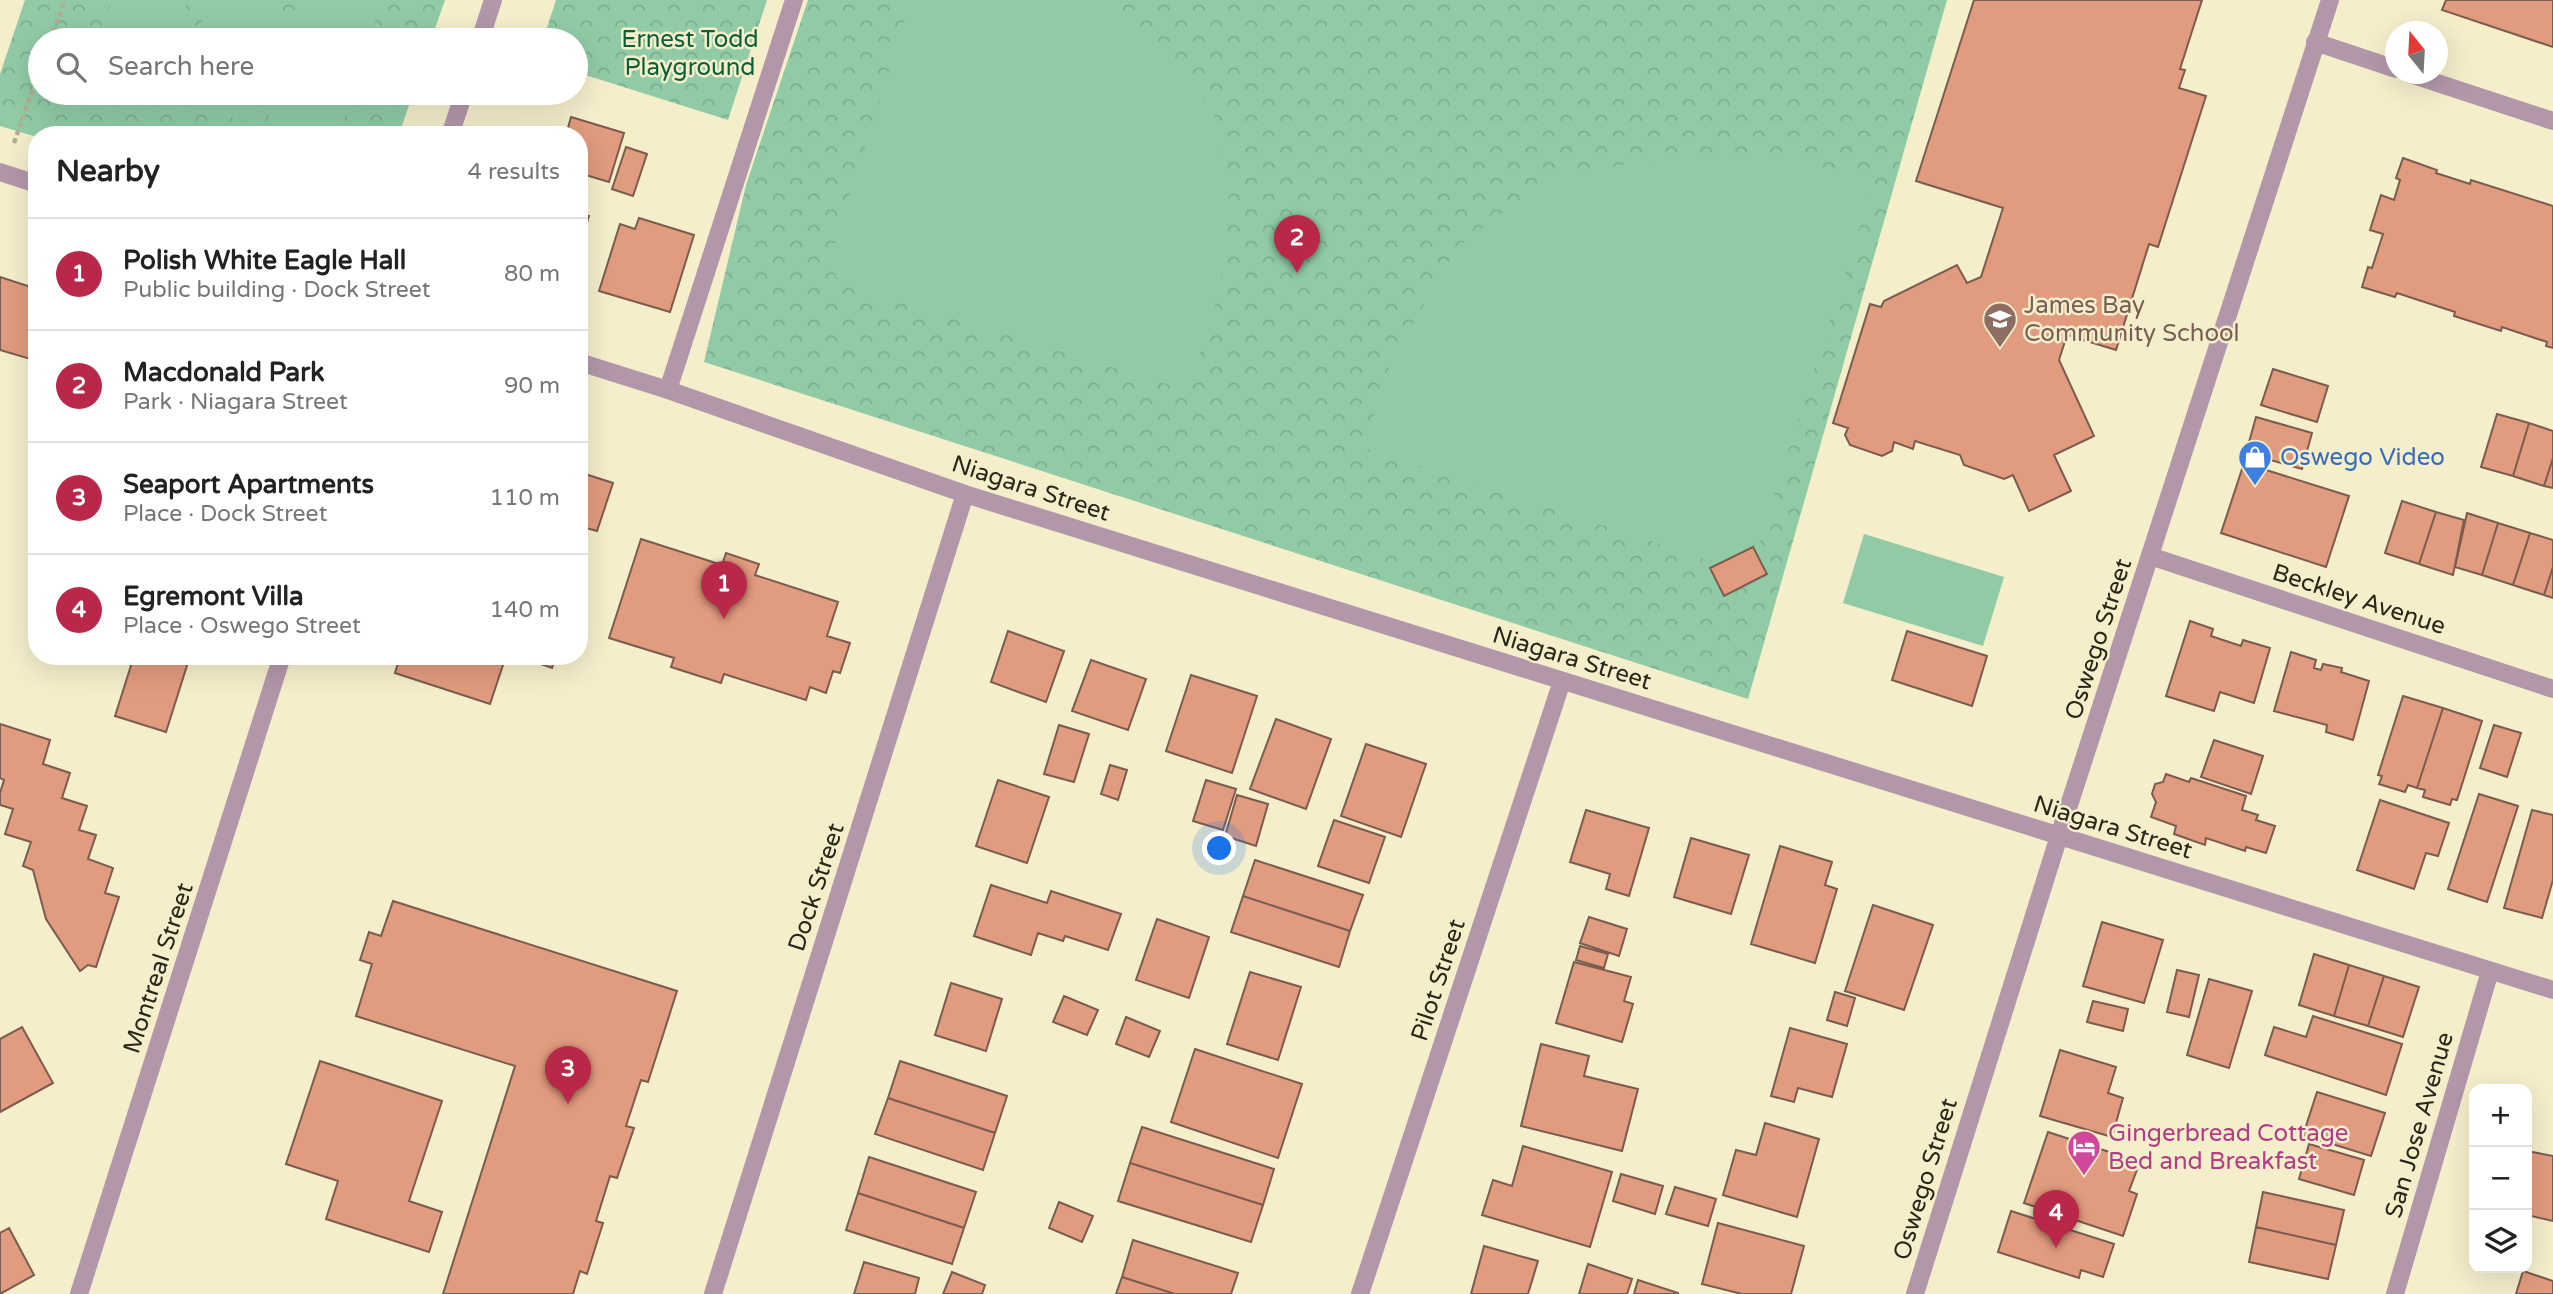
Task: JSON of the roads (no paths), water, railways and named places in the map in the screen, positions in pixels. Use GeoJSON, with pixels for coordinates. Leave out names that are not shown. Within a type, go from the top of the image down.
{"type":"FeatureCollection","features":[{"type":"Feature","properties":{"kind":"street"},"geometry":{"type":"LineString","coordinates":[[484,28],[492,0]]}},
{"type":"Feature","properties":{"kind":"street"},"geometry":{"type":"LineString","coordinates":[[668,390],[794,0]]}},
{"type":"Feature","properties":{"kind":"street","name":"Oswego Street"},"geometry":{"type":"LineString","coordinates":[[1915,1294],[2059,836],[2330,0]]}},
{"type":"Feature","properties":{"kind":"street"},"geometry":{"type":"LineString","coordinates":[[2315,42],[2385,65]]}},
{"type":"Feature","properties":{"kind":"street"},"geometry":{"type":"LineString","coordinates":[[2440,84],[2553,121]]}},
{"type":"Feature","properties":{"kind":"street"},"geometry":{"type":"LineString","coordinates":[[453,126],[460,105]]}},
{"type":"Feature","properties":{"kind":"street"},"geometry":{"type":"LineString","coordinates":[[1,173],[28,181]]}},
{"type":"Feature","properties":{"kind":"street","name":"Niagara Street"},"geometry":{"type":"LineString","coordinates":[[588,365],[668,390],[965,494],[2553,990]]}},
{"type":"Feature","properties":{"kind":"street","name":"Dock Street"},"geometry":{"type":"LineString","coordinates":[[713,1294],[965,494]]}},
{"type":"Feature","properties":{"kind":"street","name":"Beckley Avenue"},"geometry":{"type":"LineString","coordinates":[[2150,556],[2553,689]]}},
{"type":"Feature","properties":{"kind":"street","name":"Montreal Street"},"geometry":{"type":"LineString","coordinates":[[79,1294],[279,665]]}},
{"type":"Feature","properties":{"kind":"street","name":"Pilot Street"},"geometry":{"type":"LineString","coordinates":[[1360,1294],[1562,681]]}},
{"type":"Feature","properties":{"kind":"street","name":"San Jose Avenue"},"geometry":{"type":"LineString","coordinates":[[2395,1294],[2490,971]]}},
{"type":"Feature","properties":{"kind":"place","name":"Macdonald Park"},"geometry":{"type":"Point","coordinates":[1297,273]}},
{"type":"Feature","properties":{"kind":"place","name":"James Bay Community School"},"geometry":{"type":"Point","coordinates":[2000,349]}},
{"type":"Feature","properties":{"kind":"place","name":"Oswego Video"},"geometry":{"type":"Point","coordinates":[2255,487]}},
{"type":"Feature","properties":{"kind":"place","name":"Polish White Eagle Hall"},"geometry":{"type":"Point","coordinates":[724,619]}},
{"type":"Feature","properties":{"kind":"place","name":"Seaport Apartments"},"geometry":{"type":"Point","coordinates":[568,1104]}},
{"type":"Feature","properties":{"kind":"place","name":"Gingerbread Cottage Bed and Breakfast"},"geometry":{"type":"Point","coordinates":[2084,1177]}},
{"type":"Feature","properties":{"kind":"place","name":"Egremont Villa"},"geometry":{"type":"Point","coordinates":[2056,1248]}},
{"type":"Feature","properties":{"kind":"park label","name":"Ernest Todd Playground"},"geometry":{"type":"Point","coordinates":[690,53]}}]}
